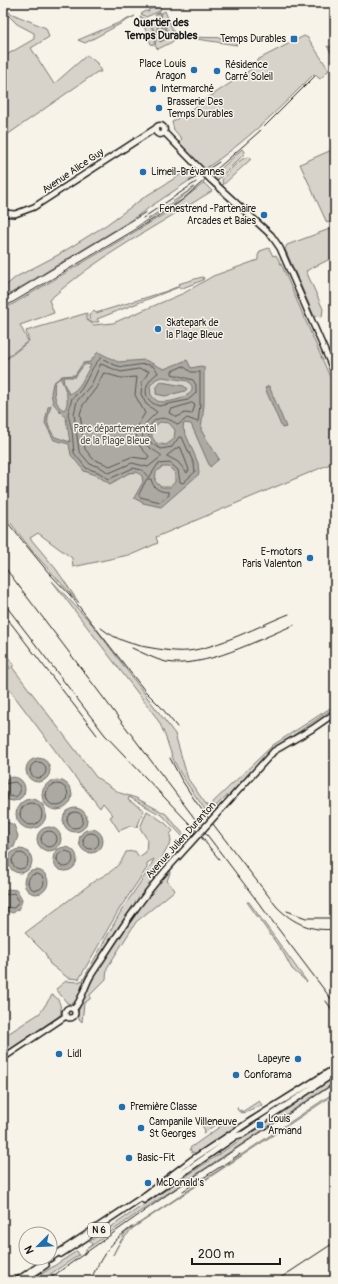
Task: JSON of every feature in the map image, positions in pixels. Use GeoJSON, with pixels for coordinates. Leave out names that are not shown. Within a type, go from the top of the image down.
{"type":"FeatureCollection","features":[{"type":"Feature","properties":{"kind":"main road","name":"Avenue Alice Guy"},"geometry":{"type":"LineString","coordinates":[[3,213],[15,214],[34,207],[130,143],[150,132],[160,131],[271,235],[280,248],[335,374]]}},
{"type":"Feature","properties":{"kind":"main road","name":"Avenue Julien Duranton"},"geometry":{"type":"LineString","coordinates":[[3,1058],[66,1016],[65,1011],[67,1008],[74,1009],[80,1000],[84,987],[128,917],[142,898],[274,751],[335,713]]}},
{"type":"Feature","properties":{"kind":"main road","name":"N 6"},"geometry":{"type":"LineString","coordinates":[[16,1281],[135,1204],[249,1122],[335,1068]]}},
{"type":"Feature","properties":{"kind":"main road","name":"N 6"},"geometry":{"type":"LineString","coordinates":[[22,1281],[236,1136],[243,1134],[335,1073]]}},
{"type":"Feature","properties":{"kind":"main road"},"geometry":{"type":"LineString","coordinates":[[61,1254],[64,1249]]}},
{"type":"Feature","properties":{"kind":"green space"},"geometry":{"type":"Polygon","coordinates":[[[159,5],[161,6],[160,11],[146,17],[141,14],[146,11],[149,12],[148,10],[159,5]]]}},
{"type":"Feature","properties":{"kind":"green space"},"geometry":{"type":"Polygon","coordinates":[[[3,10],[46,28],[49,37],[31,48],[54,84],[87,55],[97,63],[101,72],[97,72],[7,135],[3,128],[3,57],[34,39],[34,33],[17,24],[3,10]]]}},
{"type":"Feature","properties":{"kind":"green space"},"geometry":{"type":"Polygon","coordinates":[[[165,11],[176,38],[172,42],[158,49],[155,46],[161,13],[165,11]],[[163,21],[159,41],[170,37],[163,21]]]}},
{"type":"Feature","properties":{"kind":"green space"},"geometry":{"type":"Polygon","coordinates":[[[160,12],[156,34],[151,24],[156,21],[157,23],[158,17],[156,18],[155,15],[160,12]]]}},
{"type":"Feature","properties":{"kind":"green space"},"geometry":{"type":"Polygon","coordinates":[[[135,16],[85,43],[78,40],[135,16]]]}},
{"type":"Feature","properties":{"kind":"green space"},"geometry":{"type":"Polygon","coordinates":[[[140,16],[150,24],[152,28],[154,45],[151,44],[140,16]]]}},
{"type":"Feature","properties":{"kind":"green space"},"geometry":{"type":"Polygon","coordinates":[[[304,36],[308,38],[329,70],[320,79],[314,74],[262,124],[220,159],[205,169],[197,164],[197,161],[178,143],[182,139],[174,130],[172,122],[250,70],[259,59],[304,36]]]}},
{"type":"Feature","properties":{"kind":"green space"},"geometry":{"type":"Polygon","coordinates":[[[183,37],[233,38],[239,43],[237,45],[183,37]]]}},
{"type":"Feature","properties":{"kind":"green space"},"geometry":{"type":"Polygon","coordinates":[[[335,43],[335,63],[333,64],[331,61],[334,57],[327,46],[330,47],[335,43]]]}},
{"type":"Feature","properties":{"kind":"green space"},"geometry":{"type":"Polygon","coordinates":[[[242,149],[245,153],[217,181],[212,177],[242,149]]]}},
{"type":"Feature","properties":{"kind":"green space"},"geometry":{"type":"Polygon","coordinates":[[[334,149],[335,220],[327,223],[300,164],[334,149]]]}},
{"type":"Feature","properties":{"kind":"green space"},"geometry":{"type":"Polygon","coordinates":[[[249,157],[251,159],[223,185],[222,180],[234,166],[241,160],[249,157]]]}},
{"type":"Feature","properties":{"kind":"green space"},"geometry":{"type":"Polygon","coordinates":[[[187,168],[196,176],[125,224],[3,298],[3,288],[16,277],[58,255],[106,225],[146,196],[180,175],[187,168]]]}},
{"type":"Feature","properties":{"kind":"green space"},"geometry":{"type":"Polygon","coordinates":[[[204,183],[212,191],[128,242],[87,269],[49,300],[54,313],[20,325],[28,341],[3,361],[3,310],[163,215],[204,183]]]}},
{"type":"Feature","properties":{"kind":"green space"},"geometry":{"type":"Polygon","coordinates":[[[194,187],[171,206],[135,228],[194,187]]]}},
{"type":"Feature","properties":{"kind":"green space"},"geometry":{"type":"Polygon","coordinates":[[[335,227],[335,260],[332,258],[306,271],[323,309],[322,317],[314,316],[285,249],[287,245],[335,227]]]}},
{"type":"Feature","properties":{"kind":"green space","name":"Parc départemental de la Plage Bleue"},"geometry":{"type":"Polygon","coordinates":[[[269,248],[273,256],[276,255],[282,266],[333,384],[335,383],[335,462],[156,537],[158,543],[133,554],[73,567],[72,558],[38,533],[30,538],[56,569],[79,603],[33,552],[3,513],[3,362],[29,341],[26,331],[87,313],[87,320],[94,325],[113,323],[184,293],[213,276],[258,260],[260,251],[269,248]]]}},
{"type":"Feature","properties":{"kind":"green space"},"geometry":{"type":"Polygon","coordinates":[[[202,277],[204,278],[203,280],[180,289],[179,287],[97,319],[99,322],[91,322],[89,317],[94,311],[96,313],[167,291],[179,286],[178,284],[202,277]]]}},
{"type":"Feature","properties":{"kind":"green space"},"geometry":{"type":"Polygon","coordinates":[[[52,581],[93,625],[175,734],[188,779],[208,807],[273,745],[335,705],[335,707],[269,752],[229,796],[226,796],[208,814],[174,761],[164,733],[156,717],[52,581]]]}},
{"type":"Feature","properties":{"kind":"green space"},"geometry":{"type":"Polygon","coordinates":[[[3,651],[14,665],[12,667],[96,777],[120,793],[136,798],[166,814],[186,837],[184,838],[163,816],[129,797],[128,800],[144,810],[137,827],[130,826],[119,831],[110,817],[113,815],[103,803],[100,808],[81,785],[3,681],[3,673],[10,668],[3,658],[3,651]]]}},
{"type":"Feature","properties":{"kind":"green space"},"geometry":{"type":"Polygon","coordinates":[[[147,811],[165,823],[173,831],[170,834],[171,842],[158,864],[165,869],[134,905],[86,980],[76,1002],[71,1004],[67,1003],[56,989],[66,981],[78,982],[83,980],[121,911],[148,871],[154,859],[147,863],[147,868],[120,908],[79,979],[68,978],[50,964],[45,953],[25,933],[93,882],[116,867],[126,852],[135,851],[139,857],[146,852],[147,839],[140,828],[147,811]]]}},
{"type":"Feature","properties":{"kind":"green space"},"geometry":{"type":"Polygon","coordinates":[[[171,870],[167,881],[175,890],[136,922],[107,968],[106,979],[90,995],[90,999],[84,1003],[82,1022],[78,1018],[78,1012],[93,977],[130,919],[153,888],[171,870]]]}},
{"type":"Feature","properties":{"kind":"green space"},"geometry":{"type":"Polygon","coordinates":[[[247,902],[249,902],[307,982],[292,969],[284,954],[247,902]]]}},
{"type":"Feature","properties":{"kind":"green space"},"geometry":{"type":"Polygon","coordinates":[[[52,995],[59,1002],[61,1008],[61,1013],[59,1016],[3,1054],[3,1037],[40,1013],[52,995]]]}},
{"type":"Feature","properties":{"kind":"green space"},"geometry":{"type":"Polygon","coordinates":[[[335,1077],[335,1082],[138,1213],[84,1251],[92,1244],[90,1241],[335,1077]]]}},
{"type":"Feature","properties":{"kind":"green space"},"geometry":{"type":"Polygon","coordinates":[[[335,1092],[335,1094],[133,1228],[119,1244],[125,1233],[132,1228],[335,1092]]]}},
{"type":"Feature","properties":{"kind":"green space"},"geometry":{"type":"Polygon","coordinates":[[[259,1101],[262,1105],[252,1110],[241,1113],[239,1111],[241,1110],[242,1112],[259,1101]]]}},
{"type":"Feature","properties":{"kind":"green space"},"geometry":{"type":"Polygon","coordinates":[[[198,1120],[214,1123],[215,1120],[218,1123],[203,1133],[205,1130],[198,1120]]]}},
{"type":"Feature","properties":{"kind":"green space"},"geometry":{"type":"Polygon","coordinates":[[[228,1121],[233,1121],[235,1127],[195,1154],[194,1152],[192,1153],[190,1148],[228,1121]]]}},
{"type":"Feature","properties":{"kind":"green space"},"geometry":{"type":"Polygon","coordinates":[[[77,1251],[79,1255],[40,1281],[35,1281],[34,1279],[54,1266],[58,1266],[58,1263],[77,1251]]]}},
{"type":"Feature","properties":{"kind":"water"},"geometry":{"type":"Polygon","coordinates":[[[163,21],[170,37],[160,42],[160,39],[163,21]]]}},
{"type":"Feature","properties":{"kind":"water"},"geometry":{"type":"Polygon","coordinates":[[[98,352],[118,362],[145,360],[164,369],[187,360],[191,368],[201,366],[204,367],[204,405],[201,430],[219,459],[210,467],[191,424],[184,423],[183,428],[198,463],[199,474],[161,507],[143,503],[134,498],[143,482],[142,476],[137,472],[129,473],[110,484],[96,475],[84,471],[71,455],[69,444],[54,440],[45,423],[48,407],[51,405],[48,425],[55,437],[70,442],[66,418],[53,403],[51,393],[53,383],[62,376],[75,375],[83,363],[90,362],[98,352]],[[86,364],[75,377],[63,377],[64,384],[69,394],[77,389],[91,365],[86,364]],[[162,377],[156,379],[150,386],[151,395],[157,401],[165,402],[176,400],[192,391],[192,386],[188,381],[162,377]],[[60,378],[55,382],[55,398],[59,406],[64,410],[67,399],[64,385],[60,378]],[[160,422],[152,429],[152,437],[156,443],[166,445],[174,439],[175,430],[169,423],[160,422]],[[162,467],[156,472],[155,481],[161,487],[170,487],[175,482],[175,473],[169,467],[162,467]]]}},
{"type":"Feature","properties":{"kind":"water"},"geometry":{"type":"Polygon","coordinates":[[[161,382],[184,386],[187,389],[185,391],[165,396],[156,394],[156,388],[161,382]]]}},
{"type":"Feature","properties":{"kind":"water"},"geometry":{"type":"Polygon","coordinates":[[[269,386],[286,427],[282,428],[265,388],[269,386]]]}},
{"type":"Feature","properties":{"kind":"water"},"geometry":{"type":"Polygon","coordinates":[[[38,758],[43,759],[49,765],[49,775],[43,781],[38,782],[33,781],[27,775],[26,770],[27,765],[33,759],[38,758]]]}},
{"type":"Feature","properties":{"kind":"water"},"geometry":{"type":"Polygon","coordinates":[[[13,777],[21,781],[25,789],[21,797],[13,801],[5,797],[1,789],[5,781],[13,777]]]}},
{"type":"Feature","properties":{"kind":"water"},"geometry":{"type":"Polygon","coordinates":[[[57,780],[68,784],[72,795],[68,806],[57,810],[46,806],[42,795],[46,784],[57,780]]]}},
{"type":"Feature","properties":{"kind":"water"},"geometry":{"type":"Polygon","coordinates":[[[31,799],[42,803],[46,814],[42,825],[31,829],[20,825],[16,814],[20,803],[31,799]]]}},
{"type":"Feature","properties":{"kind":"water"},"geometry":{"type":"Polygon","coordinates":[[[75,808],[80,809],[86,815],[86,825],[80,831],[75,832],[70,831],[64,825],[63,820],[64,815],[70,809],[75,808]]]}},
{"type":"Feature","properties":{"kind":"water"},"geometry":{"type":"Polygon","coordinates":[[[3,820],[14,825],[18,836],[14,847],[4,851],[3,820]]]}},
{"type":"Feature","properties":{"kind":"water"},"geometry":{"type":"Polygon","coordinates":[[[49,827],[54,828],[60,834],[60,844],[54,850],[49,851],[44,850],[38,844],[37,839],[38,834],[44,828],[49,827]]]}},
{"type":"Feature","properties":{"kind":"water"},"geometry":{"type":"Polygon","coordinates":[[[91,829],[100,832],[103,841],[100,850],[91,853],[82,850],[79,841],[82,832],[91,829]]]}},
{"type":"Feature","properties":{"kind":"water"},"geometry":{"type":"Polygon","coordinates":[[[65,847],[70,848],[76,854],[76,864],[70,870],[65,871],[60,870],[54,864],[53,859],[54,854],[60,848],[65,847]]]}},
{"type":"Feature","properties":{"kind":"water"},"geometry":{"type":"Polygon","coordinates":[[[20,849],[25,850],[31,856],[31,866],[25,872],[20,873],[15,872],[9,866],[8,861],[9,856],[15,850],[20,849]]]}},
{"type":"Feature","properties":{"kind":"water"},"geometry":{"type":"Polygon","coordinates":[[[36,870],[41,871],[47,877],[47,887],[41,893],[36,894],[31,893],[25,887],[24,882],[25,877],[31,871],[36,870]]]}},
{"type":"Feature","properties":{"kind":"water"},"geometry":{"type":"Polygon","coordinates":[[[8,889],[17,890],[22,899],[20,908],[13,913],[3,910],[3,892],[8,889]]]}},
{"type":"Feature","properties":{"kind":"railway"},"geometry":{"type":"LineString","coordinates":[[3,308],[155,218],[182,200],[261,130],[316,75]]}},
{"type":"Feature","properties":{"kind":"railway"},"geometry":{"type":"LineString","coordinates":[[189,182],[219,162]]}},
{"type":"Feature","properties":{"kind":"railway"},"geometry":{"type":"LineString","coordinates":[[143,218],[196,182]]}},
{"type":"Feature","properties":{"kind":"railway"},"geometry":{"type":"LineString","coordinates":[[3,299],[146,212]]}},
{"type":"Feature","properties":{"kind":"railway"},"geometry":{"type":"LineString","coordinates":[[3,517],[48,572],[70,595],[145,691],[161,707],[177,727]]}},
{"type":"Feature","properties":{"kind":"railway"},"geometry":{"type":"LineString","coordinates":[[3,565],[335,1004]]}},
{"type":"Feature","properties":{"kind":"railway"},"geometry":{"type":"LineString","coordinates":[[3,602],[105,735],[206,841]]}},
{"type":"Feature","properties":{"kind":"railway"},"geometry":{"type":"LineString","coordinates":[[3,613],[97,735]]}},
{"type":"Feature","properties":{"kind":"railway"},"geometry":{"type":"LineString","coordinates":[[101,628],[119,639],[138,645],[170,651],[188,651],[212,646],[289,614]]}},
{"type":"Feature","properties":{"kind":"railway"},"geometry":{"type":"LineString","coordinates":[[132,648],[153,658],[166,662],[181,663],[197,661],[231,652],[294,625]]}},
{"type":"Feature","properties":{"kind":"railway"},"geometry":{"type":"LineString","coordinates":[[170,758],[181,779],[196,802],[277,907],[290,918],[303,925],[318,929],[335,929]]}},
{"type":"Feature","properties":{"kind":"railway"},"geometry":{"type":"LineString","coordinates":[[201,837],[219,859]]}},
{"type":"Feature","properties":{"kind":"railway"},"geometry":{"type":"LineString","coordinates":[[287,911],[306,918],[335,918]]}},
{"type":"Feature","properties":{"kind":"railway"},"geometry":{"type":"LineString","coordinates":[[326,1001],[335,1014]]}},
{"type":"Feature","properties":{"kind":"railway"},"geometry":{"type":"LineString","coordinates":[[46,1281],[168,1194],[335,1083]]}},
{"type":"Feature","properties":{"kind":"railway"},"geometry":{"type":"LineString","coordinates":[[183,1191],[240,1154]]}},
{"type":"Feature","properties":{"kind":"railway"},"geometry":{"type":"LineString","coordinates":[[90,1281],[98,1264],[107,1251],[117,1239],[132,1227]]}},
{"type":"Feature","properties":{"kind":"railway"},"geometry":{"type":"LineString","coordinates":[[276,1281],[335,1242]]}},
{"type":"Feature","properties":{"kind":"place","name":"Temps Durables"},"geometry":{"type":"Point","coordinates":[294,39]}},
{"type":"Feature","properties":{"kind":"place","name":"Place Louis Aragon"},"geometry":{"type":"Point","coordinates":[194,70]}},
{"type":"Feature","properties":{"kind":"place","name":"Résidence Carré Soleil"},"geometry":{"type":"Point","coordinates":[217,71]}},
{"type":"Feature","properties":{"kind":"place","name":"Intermarché"},"geometry":{"type":"Point","coordinates":[153,89]}},
{"type":"Feature","properties":{"kind":"place","name":"Brasserie Des Temps Durables"},"geometry":{"type":"Point","coordinates":[159,108]}},
{"type":"Feature","properties":{"kind":"place","name":"Limeil-Brévannes"},"geometry":{"type":"Point","coordinates":[143,172]}},
{"type":"Feature","properties":{"kind":"place","name":"Fenestrend -Partenaire Arcades et Baies"},"geometry":{"type":"Point","coordinates":[264,215]}},
{"type":"Feature","properties":{"kind":"place","name":"Skatepark de la Plage Bleue"},"geometry":{"type":"Point","coordinates":[158,329]}},
{"type":"Feature","properties":{"kind":"place","name":"E-motors Paris Valenton"},"geometry":{"type":"Point","coordinates":[310,558]}},
{"type":"Feature","properties":{"kind":"place","name":"Lidl"},"geometry":{"type":"Point","coordinates":[59,1054]}},
{"type":"Feature","properties":{"kind":"place","name":"Lapeyre"},"geometry":{"type":"Point","coordinates":[298,1059]}},
{"type":"Feature","properties":{"kind":"place","name":"Conforama"},"geometry":{"type":"Point","coordinates":[236,1075]}},
{"type":"Feature","properties":{"kind":"place","name":"Première Classe"},"geometry":{"type":"Point","coordinates":[122,1107]}},
{"type":"Feature","properties":{"kind":"place","name":"Louis Armand"},"geometry":{"type":"Point","coordinates":[260,1125]}},
{"type":"Feature","properties":{"kind":"place","name":"Campanile Villeneuve St Georges"},"geometry":{"type":"Point","coordinates":[141,1128]}},
{"type":"Feature","properties":{"kind":"place","name":"Basic-Fit"},"geometry":{"type":"Point","coordinates":[129,1158]}},
{"type":"Feature","properties":{"kind":"place","name":"McDonald's"},"geometry":{"type":"Point","coordinates":[148,1183]}},
{"type":"Feature","properties":{"kind":"district","name":"Quartier des Temps Durables"},"geometry":{"type":"Point","coordinates":[161,28]}}]}
